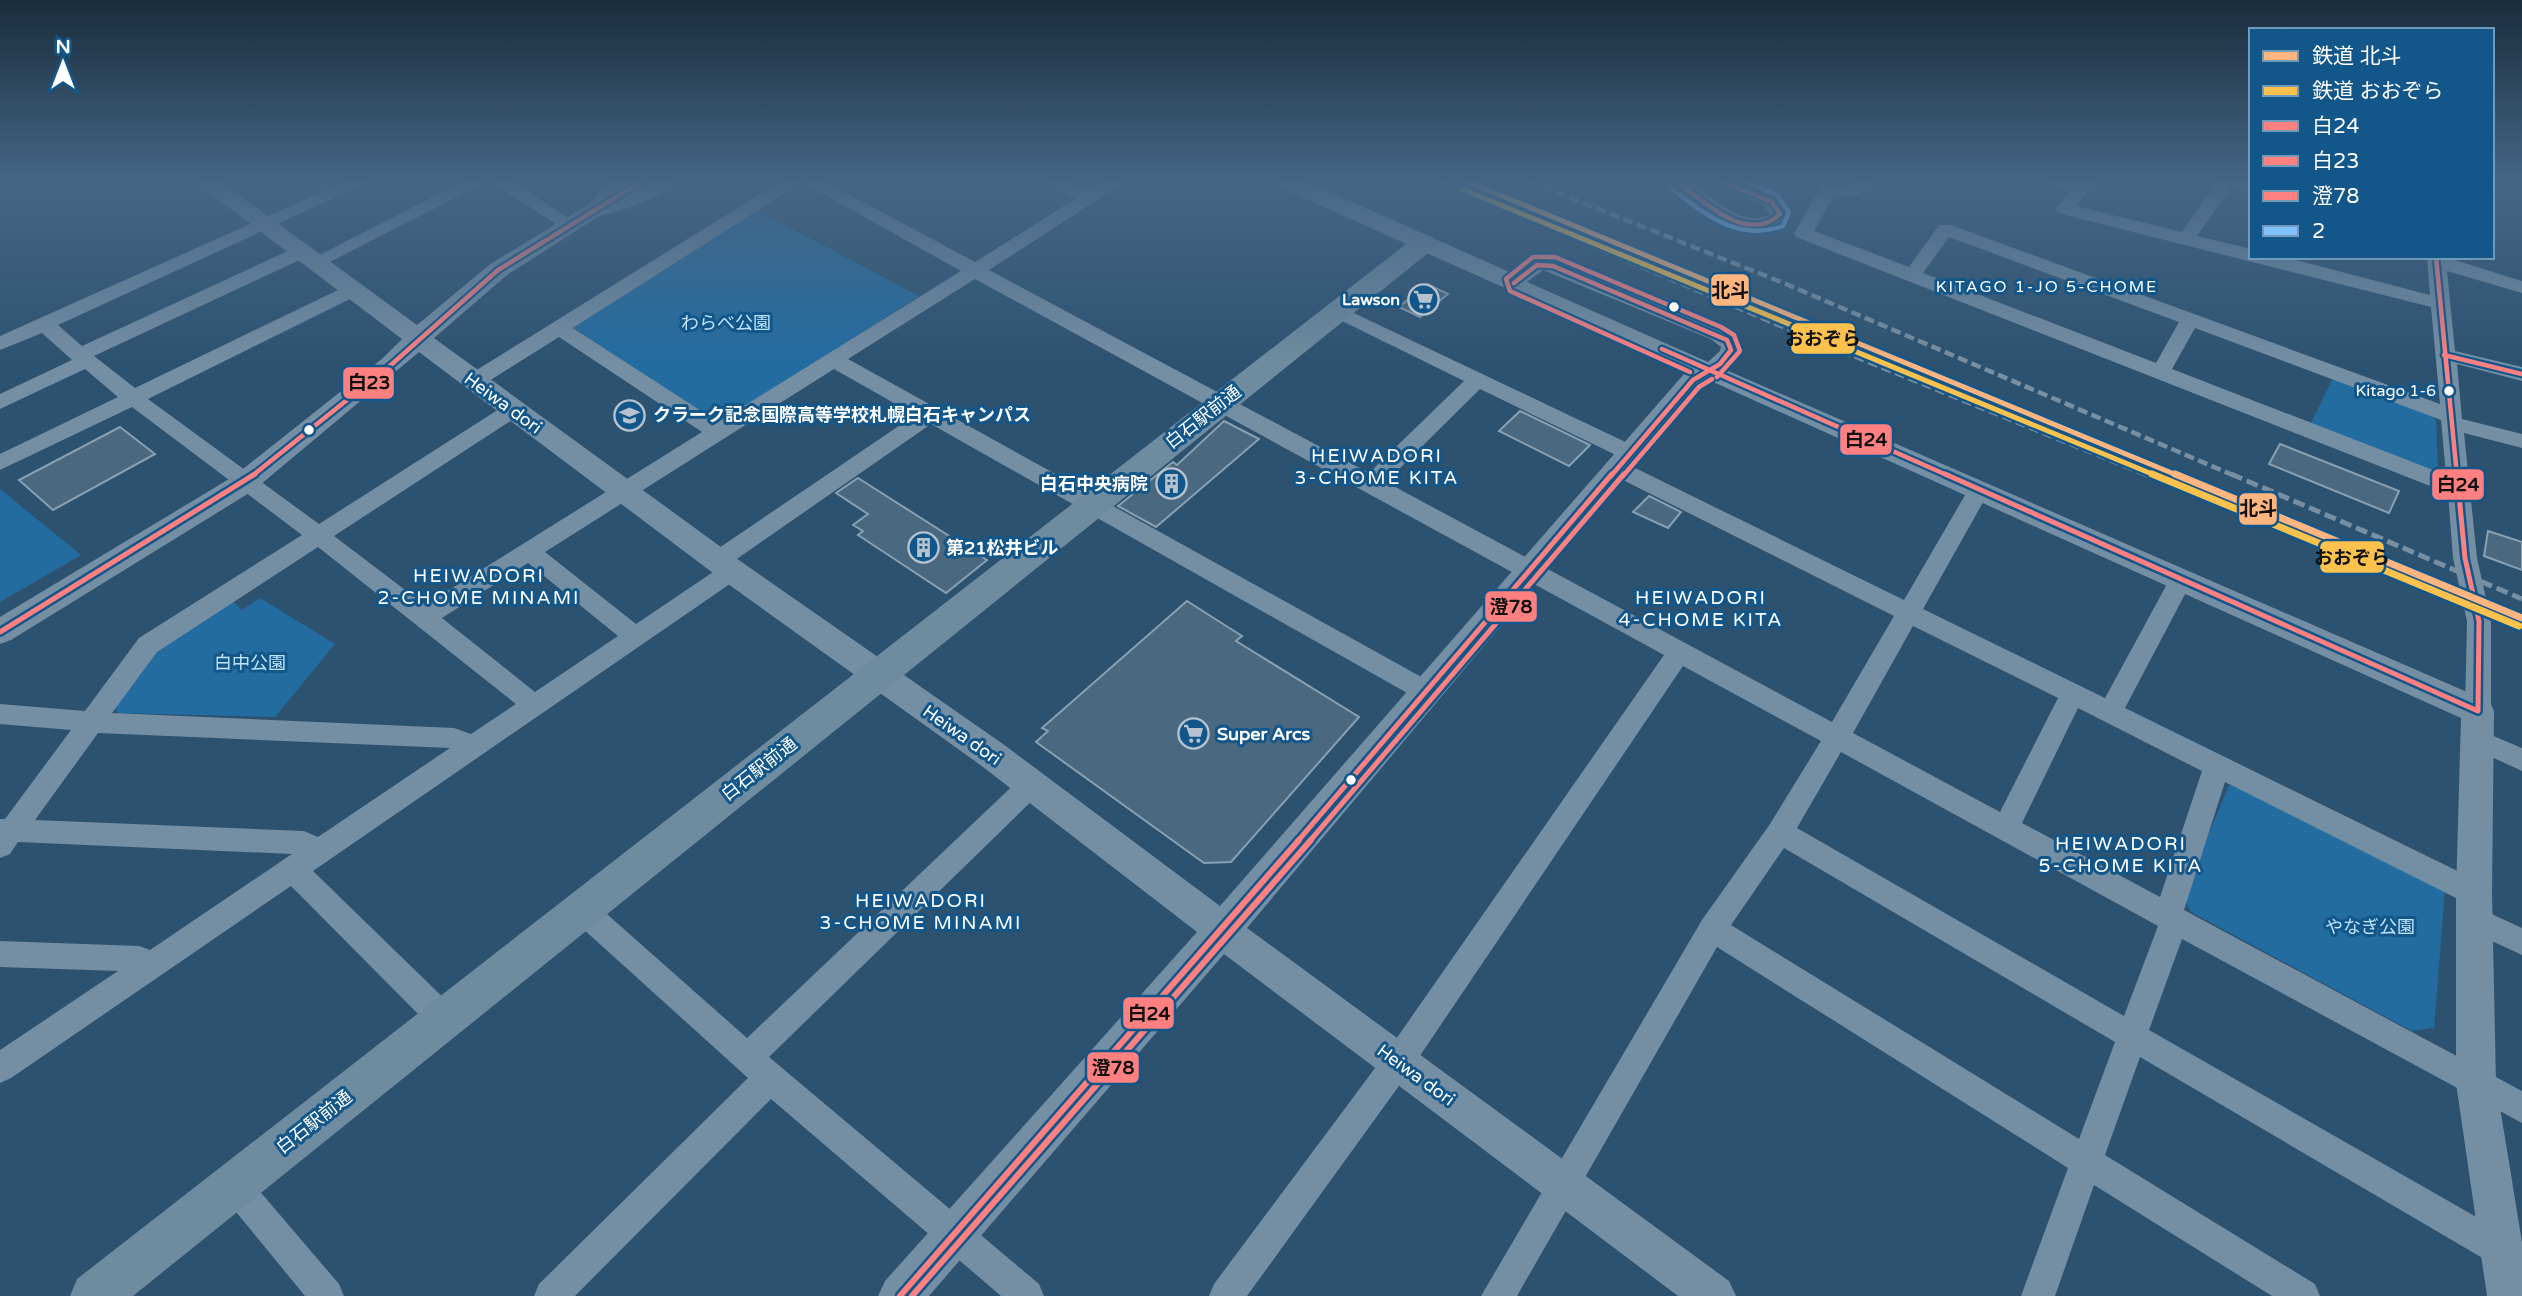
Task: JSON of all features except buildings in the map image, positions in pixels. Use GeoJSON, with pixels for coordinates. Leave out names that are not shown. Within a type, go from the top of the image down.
{"type":"FeatureCollection","features":[{"type":"Feature","properties":{"kind":"main road","name":"白石駅前通"},"geometry":{"type":"LineString","coordinates":[[94,1296],[1424,243]]}},
{"type":"Feature","properties":{"kind":"street"},"geometry":{"type":"LineString","coordinates":[[0,344],[228,241]]}},
{"type":"Feature","properties":{"kind":"street","name":"Heiwa dori"},"geometry":{"type":"LineString","coordinates":[[284,241],[725,566],[1032,784],[1183,898],[1221,931],[1714,1296]]}},
{"type":"Feature","properties":{"kind":"street"},"geometry":{"type":"LineString","coordinates":[[0,402],[83,358],[343,241]]}},
{"type":"Feature","properties":{"kind":"street"},"geometry":{"type":"LineString","coordinates":[[0,632],[244,483],[392,364],[417,339],[498,270],[545,241]]}},
{"type":"Feature","properties":{"kind":"street"},"geometry":{"type":"LineString","coordinates":[[474,381],[698,241]]}},
{"type":"Feature","properties":{"kind":"street"},"geometry":{"type":"LineString","coordinates":[[921,241],[1528,568],[1678,654],[1837,737],[2522,1108]]}},
{"type":"Feature","properties":{"kind":"street"},"geometry":{"type":"LineString","coordinates":[[424,617],[1023,241]]}},
{"type":"Feature","properties":{"kind":"street"},"geometry":{"type":"LineString","coordinates":[[1421,241],[2181,579],[2478,726],[2522,760]]}},
{"type":"Feature","properties":{"kind":"street"},"geometry":{"type":"LineString","coordinates":[[1824,241],[2457,488]]}},
{"type":"Feature","properties":{"kind":"street"},"geometry":{"type":"LineString","coordinates":[[1912,276],[1936,241]]}},
{"type":"Feature","properties":{"kind":"street"},"geometry":{"type":"LineString","coordinates":[[1979,241],[2450,419],[2522,440]]}},
{"type":"Feature","properties":{"kind":"street"},"geometry":{"type":"LineString","coordinates":[[2200,241],[2249,254]]}},
{"type":"Feature","properties":{"kind":"street"},"geometry":{"type":"LineString","coordinates":[[2269,259],[2440,303]]}},
{"type":"Feature","properties":{"kind":"street"},"geometry":{"type":"LineString","coordinates":[[2509,1296],[2476,1083],[2474,906],[2479,621],[2465,558],[2436,260],[2522,287]]}},
{"type":"Feature","properties":{"kind":"street"},"geometry":{"type":"LineString","coordinates":[[900,1296],[1221,931],[1528,568],[1693,380],[1720,364],[1731,350],[1727,340],[1718,335],[1553,266],[1537,265],[1514,283]]}},
{"type":"Feature","properties":{"kind":"street"},"geometry":{"type":"LineString","coordinates":[[0,463],[351,291]]}},
{"type":"Feature","properties":{"kind":"street"},"geometry":{"type":"LineString","coordinates":[[1337,312],[1478,379],[1624,460],[1911,612],[2217,766],[2474,906],[2522,942]]}},
{"type":"Feature","properties":{"kind":"street"},"geometry":{"type":"LineString","coordinates":[[2160,373],[2190,319]]}},
{"type":"Feature","properties":{"kind":"street"},"geometry":{"type":"LineString","coordinates":[[44,324],[83,358],[244,483],[424,617],[534,705]]}},
{"type":"Feature","properties":{"kind":"street"},"geometry":{"type":"LineString","coordinates":[[560,328],[718,432]]}},
{"type":"Feature","properties":{"kind":"street"},"geometry":{"type":"LineString","coordinates":[[2444,355],[2522,374]]}},
{"type":"Feature","properties":{"kind":"street"},"geometry":{"type":"LineString","coordinates":[[834,359],[1425,691]]}},
{"type":"Feature","properties":{"kind":"street"},"geometry":{"type":"LineString","coordinates":[[1371,485],[1478,379]]}},
{"type":"Feature","properties":{"kind":"street"},"geometry":{"type":"LineString","coordinates":[[4,835],[148,645],[316,534],[514,409]]}},
{"type":"Feature","properties":{"kind":"street"},"geometry":{"type":"LineString","coordinates":[[0,1068],[636,637],[725,566],[932,413]]}},
{"type":"Feature","properties":{"kind":"street"},"geometry":{"type":"LineString","coordinates":[[1498,1296],[1712,929],[1780,832],[1837,737],[1979,490]]}},
{"type":"Feature","properties":{"kind":"street"},"geometry":{"type":"LineString","coordinates":[[529,551],[636,637]]}},
{"type":"Feature","properties":{"kind":"street"},"geometry":{"type":"LineString","coordinates":[[2110,712],[2181,579]]}},
{"type":"Feature","properties":{"kind":"street"},"geometry":{"type":"LineString","coordinates":[[1226,1296],[1398,1062],[1678,654]]}},
{"type":"Feature","properties":{"kind":"street"},"geometry":{"type":"LineString","coordinates":[[2006,828],[2073,694]]}},
{"type":"Feature","properties":{"kind":"street"},"geometry":{"type":"LineString","coordinates":[[0,714],[91,722],[454,738],[472,746]]}},
{"type":"Feature","properties":{"kind":"street"},"geometry":{"type":"LineString","coordinates":[[2038,1296],[2134,1036],[2217,766]]}},
{"type":"Feature","properties":{"kind":"street"},"geometry":{"type":"LineString","coordinates":[[551,1296],[758,1068],[1032,784]]}},
{"type":"Feature","properties":{"kind":"street"},"geometry":{"type":"LineString","coordinates":[[1780,832],[2503,1251]]}},
{"type":"Feature","properties":{"kind":"street"},"geometry":{"type":"LineString","coordinates":[[4,835],[304,843],[318,850]]}},
{"type":"Feature","properties":{"kind":"street"},"geometry":{"type":"LineString","coordinates":[[293,869],[444,1019]]}},
{"type":"Feature","properties":{"kind":"street"},"geometry":{"type":"LineString","coordinates":[[581,909],[758,1068],[1027,1296]]}},
{"type":"Feature","properties":{"kind":"street"},"geometry":{"type":"LineString","coordinates":[[1712,929],[2086,1163],[2266,1286],[2303,1296]]}},
{"type":"Feature","properties":{"kind":"street"},"geometry":{"type":"LineString","coordinates":[[0,954],[139,959],[151,965]]}},
{"type":"Feature","properties":{"kind":"street"},"geometry":{"type":"LineString","coordinates":[[234,1185],[327,1296]]}},
{"type":"Feature","properties":{"kind":"green space","name":"わらべ公園"},"geometry":{"type":"Polygon","coordinates":[[[706,241],[816,241],[919,296],[719,424],[574,328],[706,241]]]}},
{"type":"Feature","properties":{"kind":"green space"},"geometry":{"type":"Polygon","coordinates":[[[2333,378],[2431,415],[2436,420],[2438,471],[2431,472],[2310,425],[2333,378]]]}},
{"type":"Feature","properties":{"kind":"green space"},"geometry":{"type":"Polygon","coordinates":[[[0,489],[81,555],[0,602],[0,489]]]}},
{"type":"Feature","properties":{"kind":"green space","name":"白中公園"},"geometry":{"type":"Polygon","coordinates":[[[260,598],[335,644],[275,717],[118,713],[114,706],[156,650],[231,599],[242,610],[260,598]]]}},
{"type":"Feature","properties":{"kind":"green space","name":"やなぎ公園"},"geometry":{"type":"Polygon","coordinates":[[[2229,785],[2242,785],[2445,890],[2434,1028],[2412,1031],[2191,912],[2183,896],[2229,785]]]}},
{"type":"Feature","properties":{"kind":"railway"},"geometry":{"type":"LineString","coordinates":[[1583,241],[1790,330],[2149,476]]}},
{"type":"Feature","properties":{"kind":"railway"},"geometry":{"type":"LineString","coordinates":[[1680,241],[1786,284],[2235,476]]}},
{"type":"Feature","properties":{"kind":"railway"},"geometry":{"type":"LineString","coordinates":[[2145,474],[2522,628]]}},
{"type":"Feature","properties":{"kind":"railway"},"geometry":{"type":"LineString","coordinates":[[2231,474],[2522,599]]}},
{"type":"Feature","properties":{"kind":"rail line","name":"おおぞら"},"geometry":{"type":"LineString","coordinates":[[1589,241],[2519,626]]}},
{"type":"Feature","properties":{"kind":"rail line","name":"北斗"},"geometry":{"type":"LineString","coordinates":[[1612,241],[2522,618]]}},
{"type":"Feature","properties":{"kind":"transit line","name":"白23"},"geometry":{"type":"LineString","coordinates":[[0,632],[244,483],[392,364],[498,270],[544,241]]}},
{"type":"Feature","properties":{"kind":"transit line","name":"澄78"},"geometry":{"type":"LineString","coordinates":[[1690,372],[1510,291],[1506,286],[1506,279],[1533,257],[1555,257],[1721,327],[1734,335],[1740,351],[1730,366],[1717,377]]}},
{"type":"Feature","properties":{"kind":"transit line","name":"白24"},"geometry":{"type":"LineString","coordinates":[[2436,259],[2465,558],[2479,621],[2478,711]]}},
{"type":"Feature","properties":{"kind":"transit line","name":"白24"},"geometry":{"type":"LineString","coordinates":[[900,1296],[1221,931],[1693,380],[1720,364],[1731,350],[1727,340],[1718,335],[1553,266],[1537,265],[1514,283]]}},
{"type":"Feature","properties":{"kind":"transit line","name":"白24"},"geometry":{"type":"LineString","coordinates":[[1662,349],[2478,711]]}},
{"type":"Feature","properties":{"kind":"transit line","name":"白24"},"geometry":{"type":"LineString","coordinates":[[2444,355],[2522,374]]}},
{"type":"Feature","properties":{"kind":"transit line","name":"澄78"},"geometry":{"type":"LineString","coordinates":[[912,1296],[1228,937],[1699,387],[1712,379]]}},
{"type":"Feature","properties":{"kind":"place","name":"Lawson"},"geometry":{"type":"Point","coordinates":[1423,300]}},
{"type":"Feature","properties":{"kind":"place","name":"Kitago 1-6"},"geometry":{"type":"Point","coordinates":[2449,391]}},
{"type":"Feature","properties":{"kind":"place","name":"クラーク記念国際高等学校札幌白石キャンパス"},"geometry":{"type":"Point","coordinates":[630,415]}},
{"type":"Feature","properties":{"kind":"place","name":"白石中央病院"},"geometry":{"type":"Point","coordinates":[1171,484]}},
{"type":"Feature","properties":{"kind":"place","name":"第21松井ビル"},"geometry":{"type":"Point","coordinates":[923,548]}},
{"type":"Feature","properties":{"kind":"place","name":"Super Arcs"},"geometry":{"type":"Point","coordinates":[1194,734]}},
{"type":"Feature","properties":{"kind":"district","name":"KITAGO 1-JO 5-CHOME"},"geometry":{"type":"Point","coordinates":[2047,287]}},
{"type":"Feature","properties":{"kind":"district","name":"HEIWADORI 3-CHOME KITA"},"geometry":{"type":"Point","coordinates":[1377,467]}},
{"type":"Feature","properties":{"kind":"district","name":"HEIWADORI 2-CHOME MINAMI"},"geometry":{"type":"Point","coordinates":[479,587]}},
{"type":"Feature","properties":{"kind":"district","name":"HEIWADORI 4-CHOME KITA"},"geometry":{"type":"Point","coordinates":[1701,609]}},
{"type":"Feature","properties":{"kind":"district","name":"HEIWADORI 5-CHOME KITA"},"geometry":{"type":"Point","coordinates":[2121,855]}},
{"type":"Feature","properties":{"kind":"district","name":"HEIWADORI 3-CHOME MINAMI"},"geometry":{"type":"Point","coordinates":[921,912]}}]}
